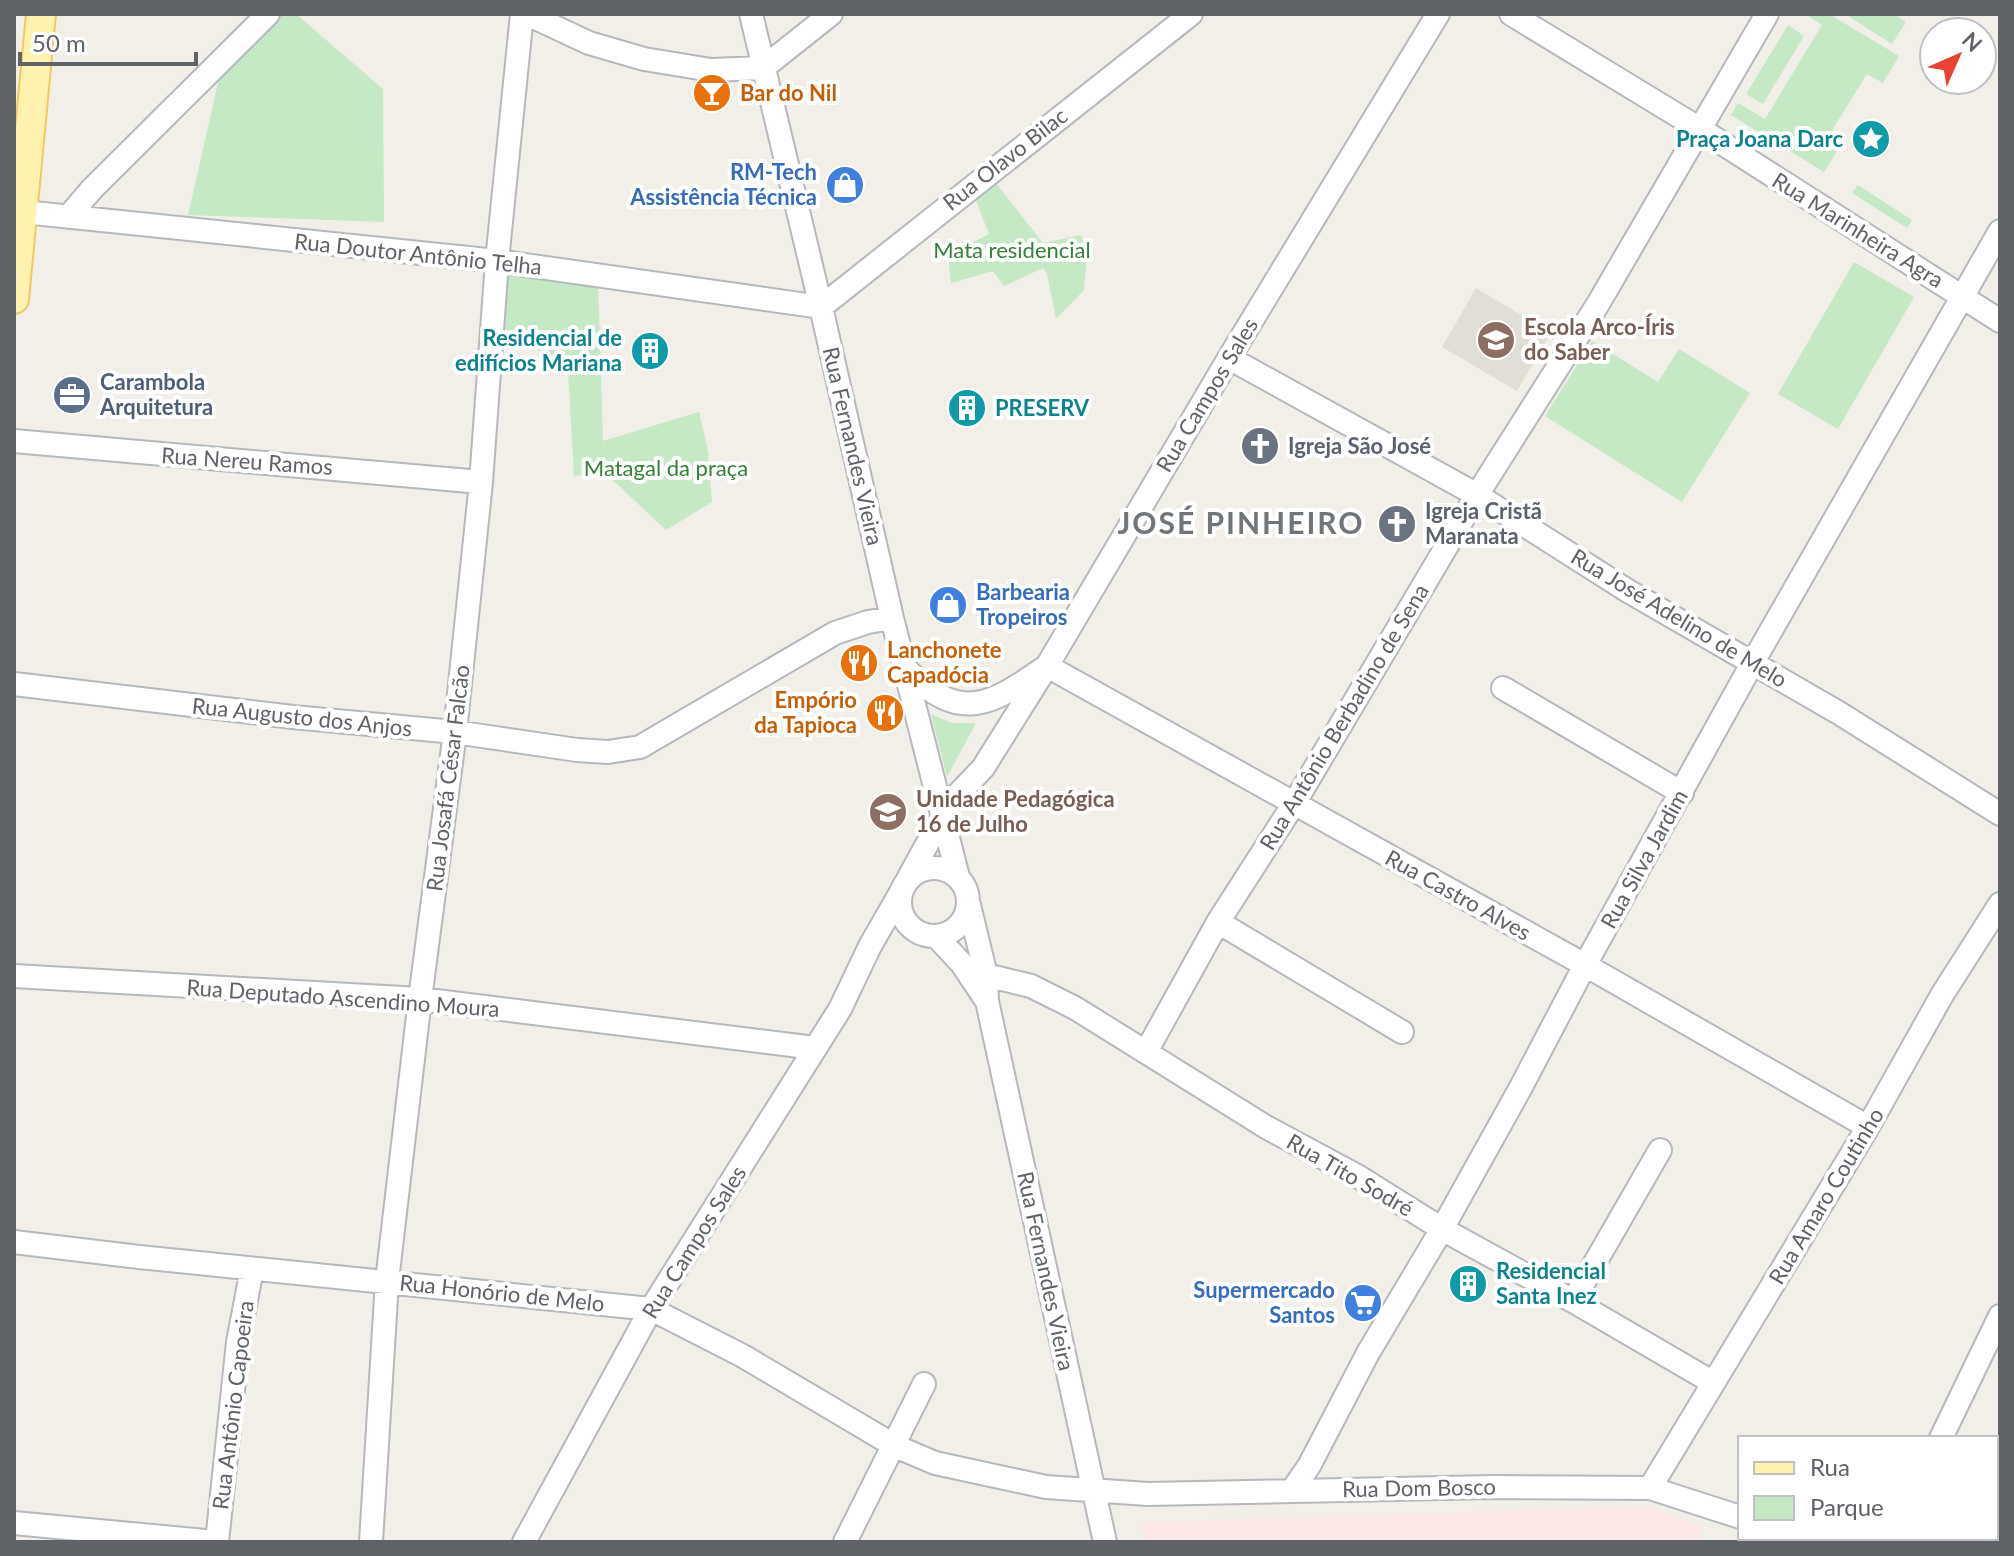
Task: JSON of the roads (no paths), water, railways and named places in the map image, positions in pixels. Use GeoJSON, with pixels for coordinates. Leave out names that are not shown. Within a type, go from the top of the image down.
{"type":"FeatureCollection","features":[{"type":"Feature","properties":{"kind":"main road"},"geometry":{"type":"LineString","coordinates":[[14,299],[18,212],[40,27]]}},
{"type":"Feature","properties":{"kind":"street"},"geometry":{"type":"LineString","coordinates":[[40,27],[55,14]]}},
{"type":"Feature","properties":{"kind":"street"},"geometry":{"type":"LineString","coordinates":[[68,217],[92,189],[268,14]]}},
{"type":"Feature","properties":{"kind":"street"},"geometry":{"type":"LineString","coordinates":[[524,14],[589,43],[644,59],[711,70],[763,68],[831,14]]}},
{"type":"Feature","properties":{"kind":"street","name":"Rua Josafá César Falcão"},"geometry":{"type":"LineString","coordinates":[[371,1542],[387,1281],[455,732],[481,482],[497,261],[524,14]]}},
{"type":"Feature","properties":{"kind":"street","name":"Rua Fernandes Vieira"},"geometry":{"type":"LineString","coordinates":[[751,14],[892,618],[958,877]]}},
{"type":"Feature","properties":{"kind":"street","name":"Rua Olavo Bilac"},"geometry":{"type":"LineString","coordinates":[[821,307],[1191,14]]}},
{"type":"Feature","properties":{"kind":"street","name":"Rua Campos Sales"},"geometry":{"type":"LineString","coordinates":[[524,1542],[651,1309],[840,1009],[870,946],[942,814],[983,768],[1047,666],[1438,14]]}},
{"type":"Feature","properties":{"kind":"street","name":"Rua Marinheira Agra"},"geometry":{"type":"LineString","coordinates":[[1511,14],[1700,129],[2000,321]]}},
{"type":"Feature","properties":{"kind":"street","name":"Rua Antônio Berbadino de Sena"},"geometry":{"type":"LineString","coordinates":[[1146,1052],[1218,922],[1295,802],[1477,495],[1598,304],[1767,14]]}},
{"type":"Feature","properties":{"kind":"street","name":"Rua Doutor Antônio Telha"},"geometry":{"type":"LineString","coordinates":[[18,212],[497,261],[821,307]]}},
{"type":"Feature","properties":{"kind":"street","name":"Rua Silva Jardim"},"geometry":{"type":"LineString","coordinates":[[1293,1489],[1309,1466],[1368,1353],[1521,1087],[1753,662],[2000,231]]}},
{"type":"Feature","properties":{"kind":"street","name":"Rua José Adelino de Melo"},"geometry":{"type":"LineString","coordinates":[[1229,358],[1477,495],[1628,591],[1753,662],[2000,814]]}},
{"type":"Feature","properties":{"kind":"street","name":"Rua Nereu Ramos"},"geometry":{"type":"LineString","coordinates":[[14,441],[481,482]]}},
{"type":"Feature","properties":{"kind":"street","name":"Rua Augusto dos Anjos"},"geometry":{"type":"LineString","coordinates":[[14,684],[293,717],[455,732],[534,746],[608,752],[640,747],[835,633],[892,618]]}},
{"type":"Feature","properties":{"kind":"street"},"geometry":{"type":"LineString","coordinates":[[905,668],[934,695],[964,703],[980,703],[999,698],[1047,666]]}},
{"type":"Feature","properties":{"kind":"street","name":"Rua Castro Alves"},"geometry":{"type":"LineString","coordinates":[[1047,666],[1295,802],[1868,1127]]}},
{"type":"Feature","properties":{"kind":"street"},"geometry":{"type":"LineString","coordinates":[[1503,688],[1682,793]]}},
{"type":"Feature","properties":{"kind":"street"},"geometry":{"type":"LineString","coordinates":[[939,868],[958,877],[967,890],[969,905],[967,915],[955,930],[936,936],[926,935],[910,926],[903,915],[905,886],[917,872],[939,868]]}},
{"type":"Feature","properties":{"kind":"street","name":"Rua Amaro Coutinho"},"geometry":{"type":"LineString","coordinates":[[1650,1488],[1868,1127],[1942,995],[2000,904]]}},
{"type":"Feature","properties":{"kind":"street","name":"Rua Fernandes Vieira"},"geometry":{"type":"LineString","coordinates":[[969,905],[986,975],[987,1001],[1105,1542]]}},
{"type":"Feature","properties":{"kind":"street"},"geometry":{"type":"LineString","coordinates":[[1218,922],[1402,1032]]}},
{"type":"Feature","properties":{"kind":"street"},"geometry":{"type":"LineString","coordinates":[[870,946],[910,926]]}},
{"type":"Feature","properties":{"kind":"street","name":"Rua Fernandes Vieira"},"geometry":{"type":"LineString","coordinates":[[936,936],[962,964],[987,1001]]}},
{"type":"Feature","properties":{"kind":"street","name":"Rua Tito Sodré"},"geometry":{"type":"LineString","coordinates":[[986,975],[1045,992],[1266,1127],[1359,1177],[1442,1229],[1712,1382]]}},
{"type":"Feature","properties":{"kind":"street","name":"Rua Deputado Ascendino Moura"},"geometry":{"type":"LineString","coordinates":[[14,976],[420,999],[815,1048]]}},
{"type":"Feature","properties":{"kind":"street"},"geometry":{"type":"LineString","coordinates":[[1573,1301],[1660,1150]]}},
{"type":"Feature","properties":{"kind":"street","name":"Rua Honório de Melo"},"geometry":{"type":"LineString","coordinates":[[14,1242],[651,1309],[743,1356],[895,1446],[935,1463],[1046,1487],[1094,1490]]}},
{"type":"Feature","properties":{"kind":"street","name":"Rua Antônio Capoeira"},"geometry":{"type":"LineString","coordinates":[[216,1542],[238,1342],[252,1269]]}},
{"type":"Feature","properties":{"kind":"street"},"geometry":{"type":"LineString","coordinates":[[1942,1436],[2000,1316]]}},
{"type":"Feature","properties":{"kind":"street"},"geometry":{"type":"LineString","coordinates":[[845,1542],[924,1384]]}},
{"type":"Feature","properties":{"kind":"street","name":"Rua Dom Bosco"},"geometry":{"type":"LineString","coordinates":[[1094,1490],[1148,1494],[1293,1489],[1650,1488],[1738,1516]]}},
{"type":"Feature","properties":{"kind":"street"},"geometry":{"type":"LineString","coordinates":[[14,1523],[216,1542]]}},
{"type":"Feature","properties":{"kind":"place","name":"Bar do Nil"},"geometry":{"type":"Point","coordinates":[712,93]}},
{"type":"Feature","properties":{"kind":"place","name":"Praça Joana Darc"},"geometry":{"type":"Point","coordinates":[1871,139]}},
{"type":"Feature","properties":{"kind":"place","name":"RM-Tech Assistência Técnica"},"geometry":{"type":"Point","coordinates":[845,185]}},
{"type":"Feature","properties":{"kind":"place","name":"Escola Arco-Íris do Saber"},"geometry":{"type":"Point","coordinates":[1496,340]}},
{"type":"Feature","properties":{"kind":"place","name":"Residencial de edifícios Mariana"},"geometry":{"type":"Point","coordinates":[650,351]}},
{"type":"Feature","properties":{"kind":"place","name":"Carambola Arquitetura"},"geometry":{"type":"Point","coordinates":[72,395]}},
{"type":"Feature","properties":{"kind":"place","name":"PRESERV"},"geometry":{"type":"Point","coordinates":[967,408]}},
{"type":"Feature","properties":{"kind":"place","name":"Igreja São José"},"geometry":{"type":"Point","coordinates":[1260,446]}},
{"type":"Feature","properties":{"kind":"place","name":"Igreja Cristã Maranata"},"geometry":{"type":"Point","coordinates":[1397,524]}},
{"type":"Feature","properties":{"kind":"place","name":"Barbearia Tropeiros"},"geometry":{"type":"Point","coordinates":[948,605]}},
{"type":"Feature","properties":{"kind":"place","name":"Lanchonete Capadócia"},"geometry":{"type":"Point","coordinates":[859,663]}},
{"type":"Feature","properties":{"kind":"place","name":"Empório da Tapioca"},"geometry":{"type":"Point","coordinates":[885,713]}},
{"type":"Feature","properties":{"kind":"place","name":"Unidade Pedagógica 16 de Julho"},"geometry":{"type":"Point","coordinates":[888,812]}},
{"type":"Feature","properties":{"kind":"place","name":"Residencial Santa Inez"},"geometry":{"type":"Point","coordinates":[1468,1284]}},
{"type":"Feature","properties":{"kind":"place","name":"Supermercado Santos"},"geometry":{"type":"Point","coordinates":[1363,1303]}},
{"type":"Feature","properties":{"kind":"district","name":"JOSÉ PINHEIRO"},"geometry":{"type":"Point","coordinates":[1241,524]}},
{"type":"Feature","properties":{"kind":"park label","name":"Mata residencial"},"geometry":{"type":"Point","coordinates":[1012,250]}},
{"type":"Feature","properties":{"kind":"park label","name":"Matagal da praça"},"geometry":{"type":"Point","coordinates":[666,468]}}]}
